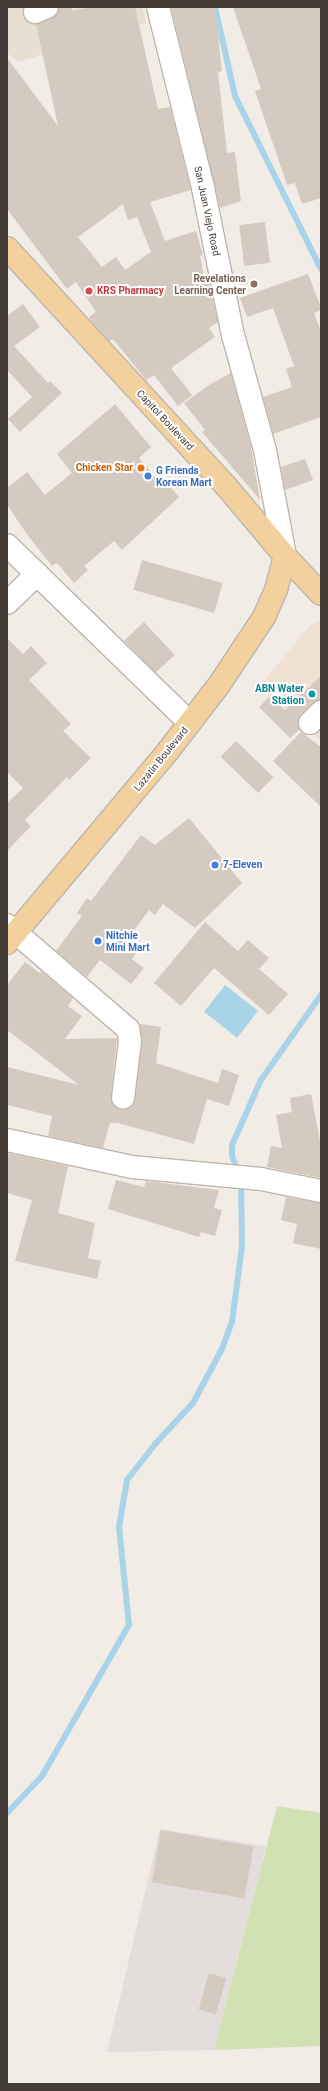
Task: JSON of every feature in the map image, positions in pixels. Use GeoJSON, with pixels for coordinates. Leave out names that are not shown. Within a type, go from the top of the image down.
{"type":"FeatureCollection","features":[{"type":"Feature","properties":{"kind":"main road","name":"Capitol Boulevard"},"geometry":{"type":"LineString","coordinates":[[9,255],[226,486],[284,556],[321,594]]}},
{"type":"Feature","properties":{"kind":"main road","name":"Lazatin Boulevard"},"geometry":{"type":"LineString","coordinates":[[10,934],[190,723],[219,685],[264,617],[276,590],[284,556]]}},
{"type":"Feature","properties":{"kind":"street","name":"San Juan Viejo Road"},"geometry":{"type":"LineString","coordinates":[[158,7],[203,188],[233,335],[265,450],[284,556]]}},
{"type":"Feature","properties":{"kind":"street"},"geometry":{"type":"LineString","coordinates":[[7,545],[190,723]]}},
{"type":"Feature","properties":{"kind":"street"},"geometry":{"type":"LineString","coordinates":[[7,603],[37,574]]}},
{"type":"Feature","properties":{"kind":"street"},"geometry":{"type":"LineString","coordinates":[[10,934],[128,1029],[130,1041],[123,1098]]}},
{"type":"Feature","properties":{"kind":"street"},"geometry":{"type":"LineString","coordinates":[[7,1140],[132,1167],[261,1179],[321,1191]]}},
{"type":"Feature","properties":{"kind":"shaded area"},"geometry":{"type":"Polygon","coordinates":[[[7,7],[143,7],[146,23],[18,62],[7,53],[7,7]]]}},
{"type":"Feature","properties":{"kind":"shaded area"},"geometry":{"type":"Polygon","coordinates":[[[321,621],[321,737],[319,739],[260,686],[310,625],[321,621]]]}},
{"type":"Feature","properties":{"kind":"shaded area"},"geometry":{"type":"Polygon","coordinates":[[[160,1829],[266,1846],[214,2050],[107,2052],[160,1829]]]}},
{"type":"Feature","properties":{"kind":"green space"},"geometry":{"type":"Polygon","coordinates":[[[277,1806],[321,1813],[321,2046],[214,2050],[277,1806]]]}},
{"type":"Feature","properties":{"kind":"water"},"geometry":{"type":"Polygon","coordinates":[[[225,985],[258,1011],[237,1038],[204,1012],[225,985]]]}},
{"type":"Feature","properties":{"kind":"building"},"geometry":{"type":"Polygon","coordinates":[[[59,7],[72,7],[72,11],[93,7],[135,7],[158,109],[170,107],[191,190],[150,202],[165,241],[196,231],[203,255],[200,256],[204,277],[210,287],[218,322],[209,328],[215,337],[171,368],[192,395],[178,406],[154,375],[146,380],[113,339],[110,341],[93,323],[89,317],[96,312],[76,282],[67,289],[7,209],[7,58],[58,126],[36,24],[52,18],[57,14],[59,7]],[[123,204],[78,237],[102,267],[116,257],[125,270],[151,252],[137,217],[128,220],[123,204]]]}},
{"type":"Feature","properties":{"kind":"building"},"geometry":{"type":"Polygon","coordinates":[[[171,7],[215,7],[222,71],[218,72],[227,153],[235,152],[241,201],[220,208],[171,7]]]}},
{"type":"Feature","properties":{"kind":"building"},"geometry":{"type":"Polygon","coordinates":[[[233,7],[321,7],[321,198],[302,204],[295,183],[287,185],[255,91],[261,89],[233,7]]]}},
{"type":"Feature","properties":{"kind":"building"},"geometry":{"type":"Polygon","coordinates":[[[265,222],[270,263],[244,266],[239,225],[265,222]]]}},
{"type":"Feature","properties":{"kind":"building"},"geometry":{"type":"Polygon","coordinates":[[[308,274],[321,307],[321,310],[314,313],[321,331],[321,417],[273,434],[263,397],[292,387],[286,369],[294,366],[273,308],[247,317],[240,298],[308,274]]]}},
{"type":"Feature","properties":{"kind":"building"},"geometry":{"type":"Polygon","coordinates":[[[23,304],[40,327],[14,346],[48,383],[50,381],[62,393],[20,432],[8,419],[32,397],[7,370],[7,316],[23,304]]]}},
{"type":"Feature","properties":{"kind":"building"},"geometry":{"type":"Polygon","coordinates":[[[231,373],[251,447],[260,500],[202,432],[205,430],[184,403],[209,385],[231,373]]]}},
{"type":"Feature","properties":{"kind":"building"},"geometry":{"type":"Polygon","coordinates":[[[115,404],[151,447],[139,458],[161,484],[165,481],[179,497],[122,550],[114,541],[84,566],[88,570],[74,583],[57,563],[52,566],[29,537],[7,505],[7,488],[27,472],[45,495],[72,473],[57,454],[115,404]]]}},
{"type":"Feature","properties":{"kind":"building"},"geometry":{"type":"Polygon","coordinates":[[[305,459],[313,480],[285,490],[281,467],[305,459]]]}},
{"type":"Feature","properties":{"kind":"building"},"geometry":{"type":"Polygon","coordinates":[[[142,560],[223,583],[214,613],[133,590],[142,560]]]}},
{"type":"Feature","properties":{"kind":"building"},"geometry":{"type":"Polygon","coordinates":[[[144,622],[175,655],[155,673],[124,640],[144,622]]]}},
{"type":"Feature","properties":{"kind":"building"},"geometry":{"type":"Polygon","coordinates":[[[7,638],[23,654],[31,646],[47,663],[29,680],[71,724],[63,731],[91,758],[69,780],[67,777],[25,820],[31,826],[7,851],[7,803],[23,788],[7,772],[7,638]]]}},
{"type":"Feature","properties":{"kind":"building"},"geometry":{"type":"Polygon","coordinates":[[[321,676],[321,700],[312,703],[301,714],[298,720],[300,729],[290,738],[259,707],[270,696],[285,710],[321,676]]]}},
{"type":"Feature","properties":{"kind":"building"},"geometry":{"type":"Polygon","coordinates":[[[301,732],[321,747],[321,807],[273,761],[301,732]]]}},
{"type":"Feature","properties":{"kind":"building"},"geometry":{"type":"Polygon","coordinates":[[[236,741],[273,777],[258,793],[221,757],[236,741]]]}},
{"type":"Feature","properties":{"kind":"building"},"geometry":{"type":"Polygon","coordinates":[[[189,818],[242,883],[195,928],[163,904],[155,915],[149,910],[130,936],[142,945],[132,959],[144,968],[131,984],[100,960],[87,977],[56,951],[82,916],[77,913],[87,898],[91,901],[141,835],[155,845],[189,818]]]}},
{"type":"Feature","properties":{"kind":"building"},"geometry":{"type":"Polygon","coordinates":[[[205,922],[238,951],[248,940],[269,958],[259,969],[288,994],[269,1015],[214,968],[181,1006],[154,983],[205,922]]]}},
{"type":"Feature","properties":{"kind":"building"},"geometry":{"type":"Polygon","coordinates":[[[25,962],[40,973],[41,971],[73,998],[68,1006],[82,1016],[65,1039],[117,1038],[111,1096],[116,1108],[128,1109],[135,1100],[142,1043],[140,1024],[161,1027],[156,1063],[218,1083],[222,1069],[239,1075],[229,1106],[207,1099],[194,1144],[118,1123],[110,1123],[103,1148],[48,1136],[52,1116],[7,1105],[7,1067],[79,1085],[7,1030],[7,985],[25,962]]]}},
{"type":"Feature","properties":{"kind":"building"},"geometry":{"type":"Polygon","coordinates":[[[311,1094],[321,1146],[321,1178],[267,1167],[271,1146],[282,1148],[276,1115],[292,1112],[290,1098],[311,1094]]]}},
{"type":"Feature","properties":{"kind":"building"},"geometry":{"type":"Polygon","coordinates":[[[7,1153],[68,1166],[58,1213],[95,1223],[88,1258],[101,1261],[97,1279],[15,1261],[32,1200],[7,1193],[7,1153]]]}},
{"type":"Feature","properties":{"kind":"building"},"geometry":{"type":"Polygon","coordinates":[[[116,1180],[144,1187],[146,1181],[219,1190],[214,1208],[222,1210],[215,1236],[201,1232],[199,1237],[108,1209],[116,1180]]]}},
{"type":"Feature","properties":{"kind":"building"},"geometry":{"type":"Polygon","coordinates":[[[286,1197],[321,1203],[321,1249],[293,1243],[297,1224],[281,1220],[286,1197]]]}},
{"type":"Feature","properties":{"kind":"building"},"geometry":{"type":"Polygon","coordinates":[[[161,1830],[254,1846],[244,1899],[152,1882],[161,1830]]]}},
{"type":"Feature","properties":{"kind":"building"},"geometry":{"type":"Polygon","coordinates":[[[209,1973],[226,1978],[216,2014],[199,2010],[209,1973]]]}},
{"type":"Feature","properties":{"kind":"waterway"},"geometry":{"type":"LineString","coordinates":[[215,7],[235,96],[321,269]]}},
{"type":"Feature","properties":{"kind":"waterway"},"geometry":{"type":"LineString","coordinates":[[238,1173],[232,1156],[232,1145],[261,1080],[321,995]]}},
{"type":"Feature","properties":{"kind":"waterway"},"geometry":{"type":"LineString","coordinates":[[7,1813],[42,1776],[129,1625],[119,1527],[127,1480],[156,1443],[193,1403],[222,1349],[232,1322],[242,1246],[241,1182]]}},
{"type":"Feature","properties":{"kind":"place","name":"Revelations Learning Center"},"geometry":{"type":"Point","coordinates":[254,284]}},
{"type":"Feature","properties":{"kind":"place","name":"KRS Pharmacy"},"geometry":{"type":"Point","coordinates":[89,291]}},
{"type":"Feature","properties":{"kind":"place","name":"Chicken Star"},"geometry":{"type":"Point","coordinates":[141,468]}},
{"type":"Feature","properties":{"kind":"place","name":"G Friends Korean Mart"},"geometry":{"type":"Point","coordinates":[148,476]}},
{"type":"Feature","properties":{"kind":"place","name":"ABN Water Station"},"geometry":{"type":"Point","coordinates":[312,694]}},
{"type":"Feature","properties":{"kind":"place","name":"7-Eleven"},"geometry":{"type":"Point","coordinates":[215,865]}},
{"type":"Feature","properties":{"kind":"place","name":"Nitchie Mini Mart"},"geometry":{"type":"Point","coordinates":[98,941]}}]}
